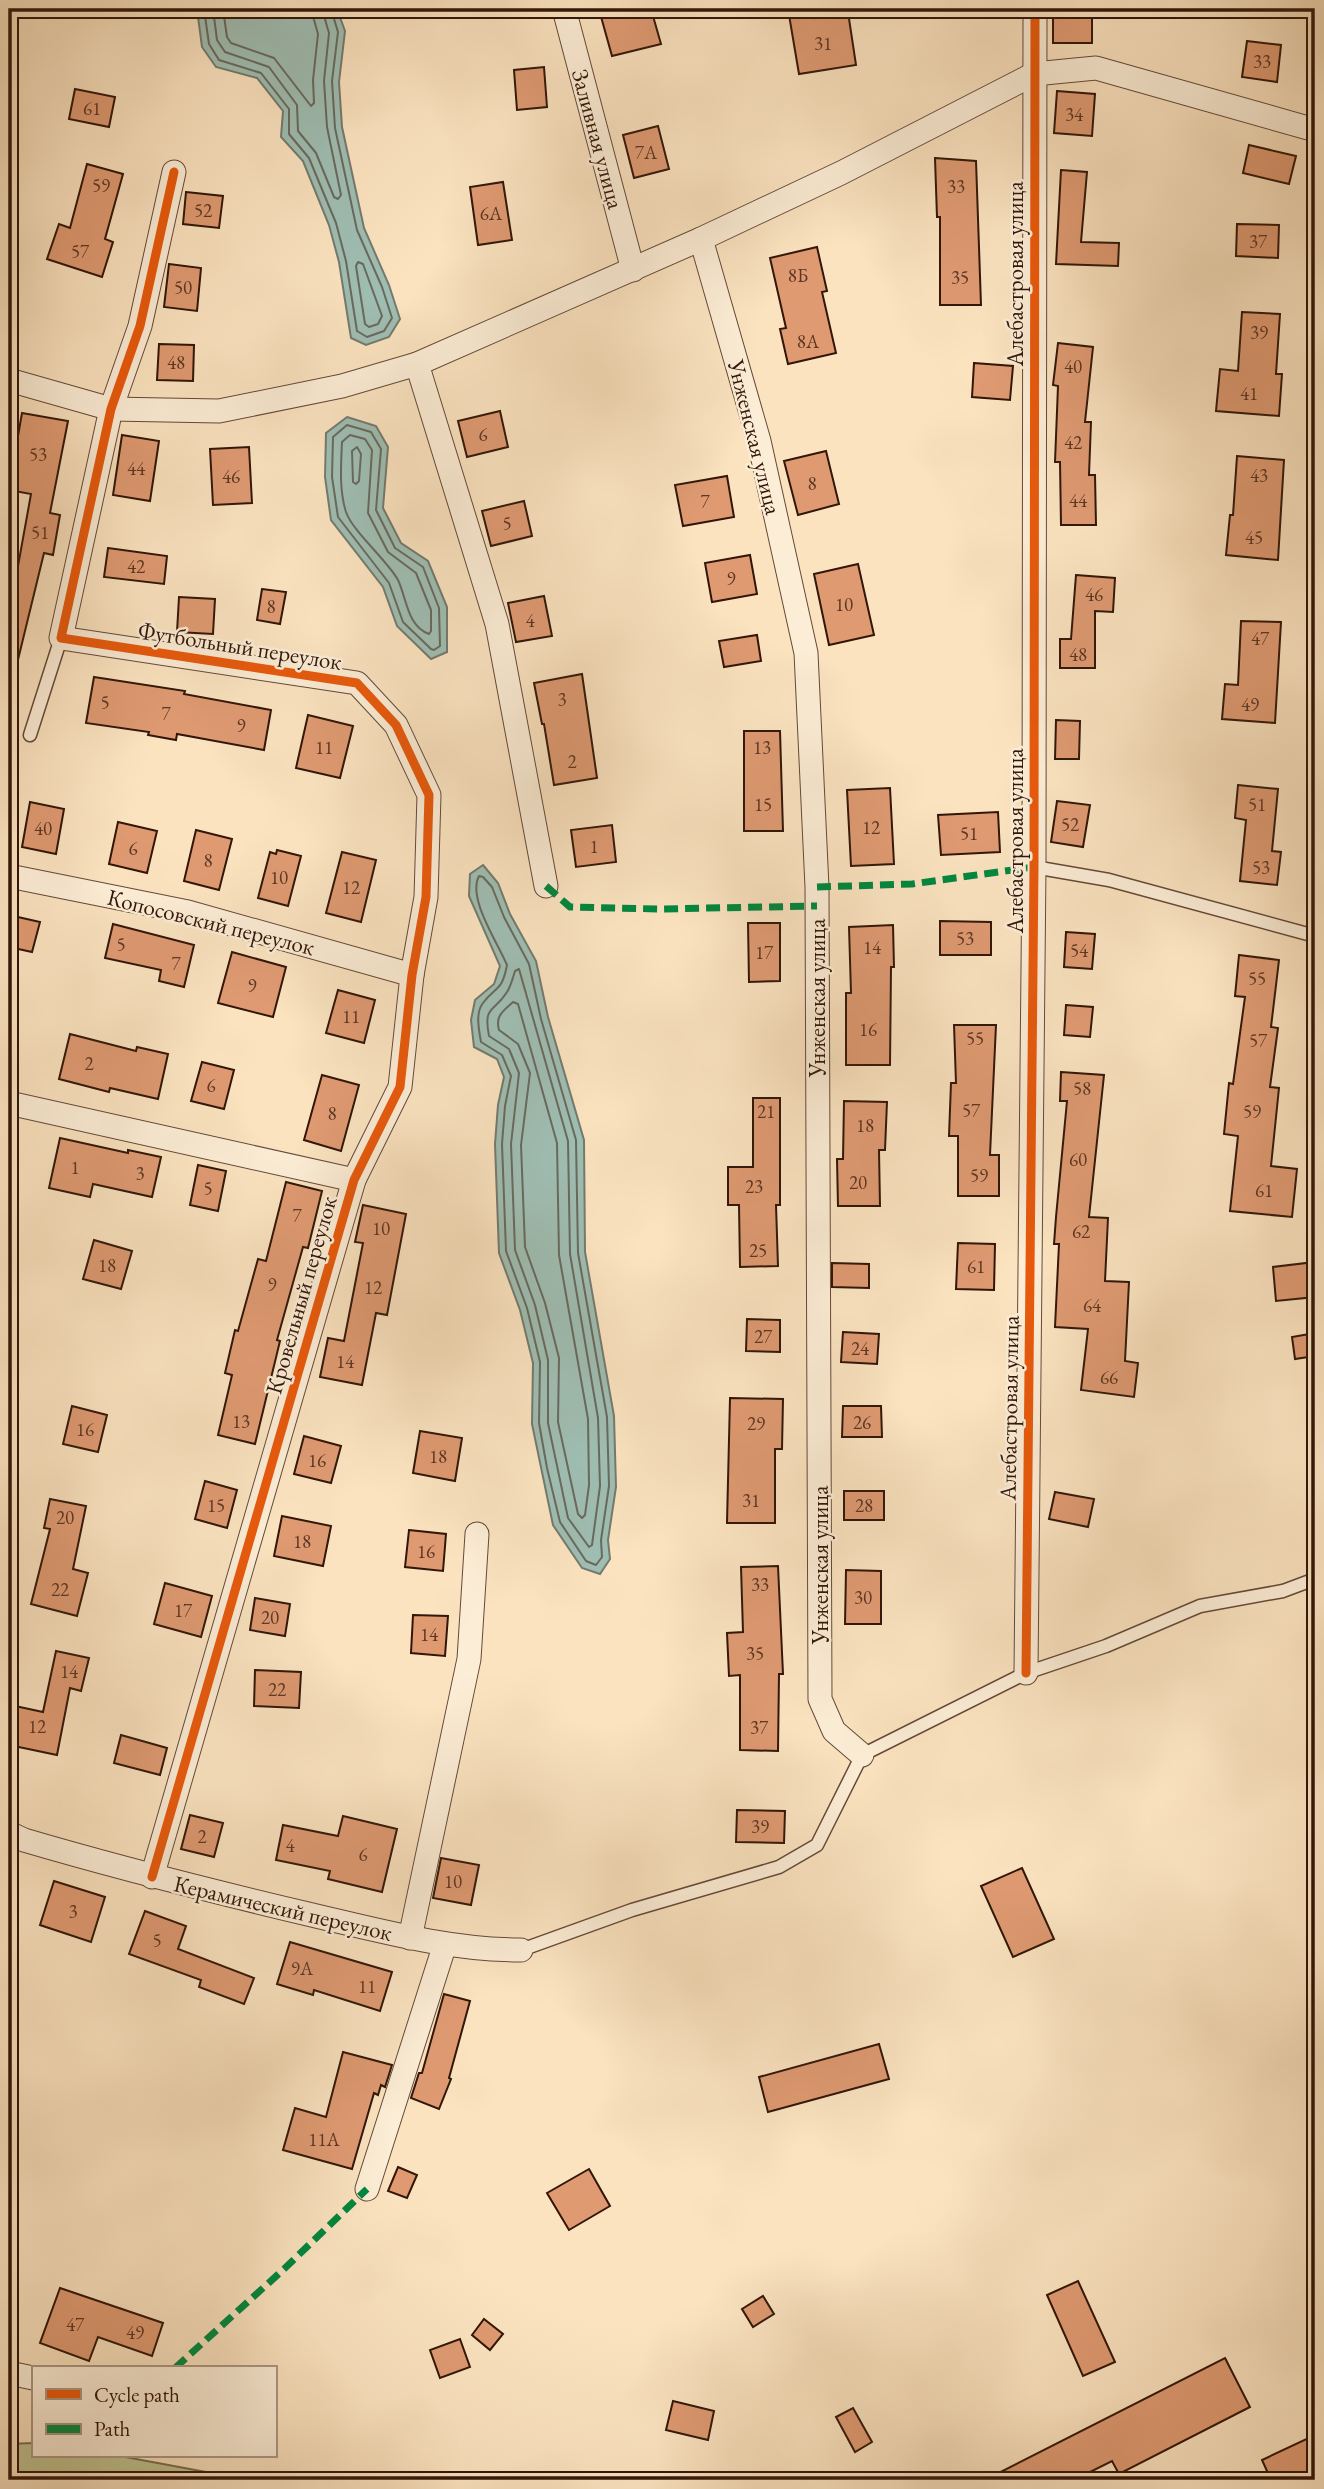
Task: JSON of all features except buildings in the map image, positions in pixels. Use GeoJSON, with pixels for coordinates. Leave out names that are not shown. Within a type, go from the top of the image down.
{"type":"FeatureCollection","features":[{"type":"Feature","properties":{"kind":"street","name":"Заливная улица"},"geometry":{"type":"LineString","coordinates":[[564,9],[633,270]]}},
{"type":"Feature","properties":{"kind":"street","name":"Алебастровая улица"},"geometry":{"type":"LineString","coordinates":[[1026,1673],[1034,867],[1035,9]]}},
{"type":"Feature","properties":{"kind":"street"},"geometry":{"type":"LineString","coordinates":[[9,380],[111,409],[219,411],[342,386],[418,364],[701,239],[841,173],[1034,74],[1096,68],[1315,131]]}},
{"type":"Feature","properties":{"kind":"street"},"geometry":{"type":"LineString","coordinates":[[61,638],[111,409],[140,326],[174,172]]}},
{"type":"Feature","properties":{"kind":"street","name":"Унженская улица"},"geometry":{"type":"LineString","coordinates":[[701,239],[759,442],[806,653],[817,897],[820,1699],[834,1731],[862,1755]]}},
{"type":"Feature","properties":{"kind":"street"},"geometry":{"type":"LineString","coordinates":[[418,364],[498,624],[546,886]]}},
{"type":"Feature","properties":{"kind":"street","name":"Футбольный переулок"},"geometry":{"type":"LineString","coordinates":[[61,638],[357,683],[396,725]]}},
{"type":"Feature","properties":{"kind":"street","name":"Кровельный переулок"},"geometry":{"type":"LineString","coordinates":[[152,1877],[354,1180],[400,1087],[412,975],[426,897],[429,795],[396,725]]}},
{"type":"Feature","properties":{"kind":"street","name":"Копосовский переулок"},"geometry":{"type":"LineString","coordinates":[[9,876],[188,912],[412,975]]}},
{"type":"Feature","properties":{"kind":"street"},"geometry":{"type":"LineString","coordinates":[[9,1103],[354,1180]]}},
{"type":"Feature","properties":{"kind":"street"},"geometry":{"type":"LineString","coordinates":[[410,1938],[469,1659],[477,1534]]}},
{"type":"Feature","properties":{"kind":"street","name":"Керамический переулок"},"geometry":{"type":"LineString","coordinates":[[9,1833],[24,1840],[152,1877],[410,1938],[490,1950],[521,1950]]}},
{"type":"Feature","properties":{"kind":"street"},"geometry":{"type":"LineString","coordinates":[[367,2189],[445,1944]]}},
{"type":"Feature","properties":{"kind":"street"},"geometry":{"type":"LineString","coordinates":[[9,2373],[32,2378]]}},
{"type":"Feature","properties":{"kind":"lane"},"geometry":{"type":"LineString","coordinates":[[30,736],[61,638]]}},
{"type":"Feature","properties":{"kind":"lane"},"geometry":{"type":"LineString","coordinates":[[1034,867],[1109,880],[1315,936]]}},
{"type":"Feature","properties":{"kind":"lane"},"geometry":{"type":"LineString","coordinates":[[521,1950],[632,1910],[779,1867],[817,1845],[862,1755],[1026,1673],[1106,1646],[1200,1606],[1283,1591],[1315,1579]]}},
{"type":"Feature","properties":{"kind":"green space"},"geometry":{"type":"Polygon","coordinates":[[[32,2443],[32,2458],[131,2458],[249,2480],[9,2480],[9,2444],[32,2443]]]}},
{"type":"Feature","properties":{"kind":"water"},"geometry":{"type":"Polygon","coordinates":[[[197,9],[337,9],[345,31],[339,82],[342,127],[364,228],[389,285],[400,319],[389,337],[366,345],[351,338],[339,262],[329,225],[303,161],[281,137],[283,111],[257,78],[216,67],[202,47],[197,9]]]}},
{"type":"Feature","properties":{"kind":"water"},"geometry":{"type":"Polygon","coordinates":[[[347,417],[376,426],[388,447],[383,508],[401,543],[428,561],[447,607],[447,652],[431,659],[397,626],[383,587],[331,520],[325,477],[326,433],[347,417]]]}},
{"type":"Feature","properties":{"kind":"water"},"geometry":{"type":"Polygon","coordinates":[[[483,865],[498,883],[510,914],[536,961],[548,1017],[584,1140],[585,1252],[614,1416],[616,1487],[608,1540],[610,1559],[600,1574],[582,1568],[553,1525],[532,1424],[533,1363],[520,1310],[499,1253],[495,1144],[498,1105],[504,1077],[497,1059],[474,1047],[471,1020],[475,1000],[494,984],[500,966],[469,896],[470,874],[483,865]]]}},
{"type":"Feature","properties":{"kind":"marked path"},"geometry":{"type":"LineString","coordinates":[[817,887],[912,884],[1034,867]]}},
{"type":"Feature","properties":{"kind":"marked path"},"geometry":{"type":"LineString","coordinates":[[546,886],[570,907],[660,909],[817,906]]}},
{"type":"Feature","properties":{"kind":"marked path"},"geometry":{"type":"LineString","coordinates":[[177,2366],[367,2189]]}},
{"type":"Feature","properties":{"kind":"cycle path"},"geometry":{"type":"LineString","coordinates":[[1026,1673],[1034,867],[1035,9]]}},
{"type":"Feature","properties":{"kind":"cycle path"},"geometry":{"type":"LineString","coordinates":[[152,1877],[354,1180],[400,1087],[412,975],[426,897],[429,795],[396,725],[357,683],[61,638],[111,409],[140,326],[174,172]]}}]}
